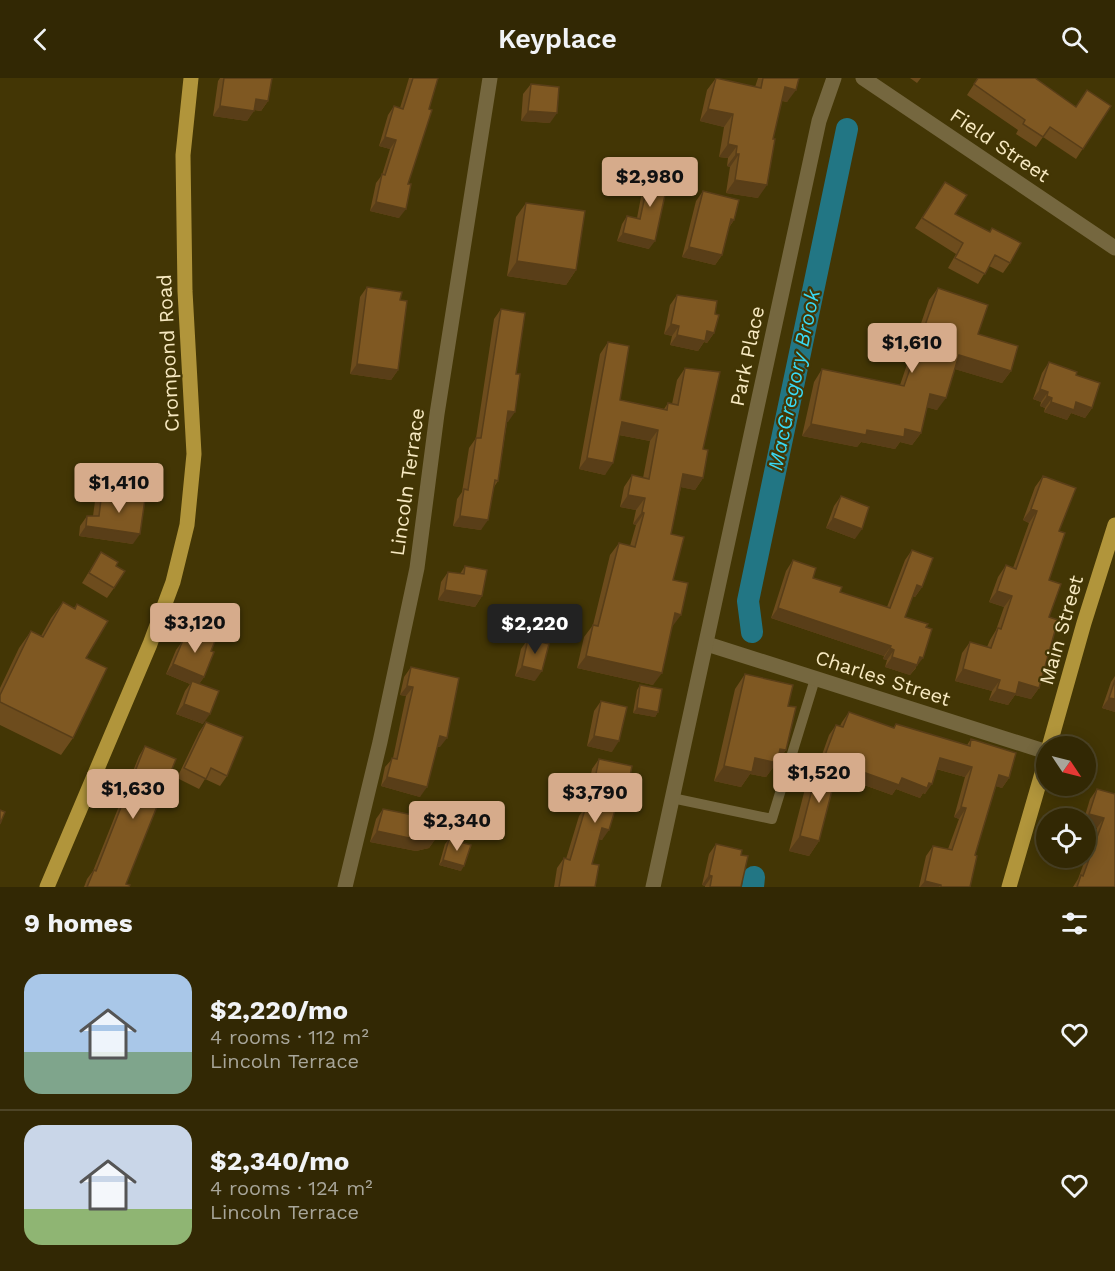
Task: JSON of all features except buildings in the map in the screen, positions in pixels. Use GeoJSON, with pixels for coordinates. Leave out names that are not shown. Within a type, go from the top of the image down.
{"type":"FeatureCollection","features":[{"type":"Feature","properties":{"kind":"main road","name":"Crompond Road"},"geometry":{"type":"LineString","coordinates":[[47,887],[150,644],[173,582],[188,525],[194,454],[185,291],[183,155],[191,78]]}},
{"type":"Feature","properties":{"kind":"main road","name":"Main Street"},"geometry":{"type":"LineString","coordinates":[[1052,736],[1115,525]]}},
{"type":"Feature","properties":{"kind":"main road"},"geometry":{"type":"LineString","coordinates":[[1010,887],[1036,794]]}},
{"type":"Feature","properties":{"kind":"street","name":"Lincoln Terrace"},"geometry":{"type":"LineString","coordinates":[[345,887],[380,742],[417,568],[437,414],[490,78]]}},
{"type":"Feature","properties":{"kind":"street","name":"Park Place"},"geometry":{"type":"LineString","coordinates":[[653,887],[819,121],[834,78]]}},
{"type":"Feature","properties":{"kind":"street","name":"Field Street"},"geometry":{"type":"LineString","coordinates":[[862,78],[1115,248]]}},
{"type":"Feature","properties":{"kind":"street","name":"Charles Street"},"geometry":{"type":"LineString","coordinates":[[706,644],[1036,750]]}},
{"type":"Feature","properties":{"kind":"lane"},"geometry":{"type":"LineString","coordinates":[[672,798],[772,819],[815,679]]}},
{"type":"Feature","properties":{"kind":"waterway","name":"MacGregory Brook"},"geometry":{"type":"LineString","coordinates":[[752,632],[748,601],[847,129]]}},
{"type":"Feature","properties":{"kind":"waterway","name":"MacGregory Brook"},"geometry":{"type":"LineString","coordinates":[[753,887],[754,877]]}}]}
